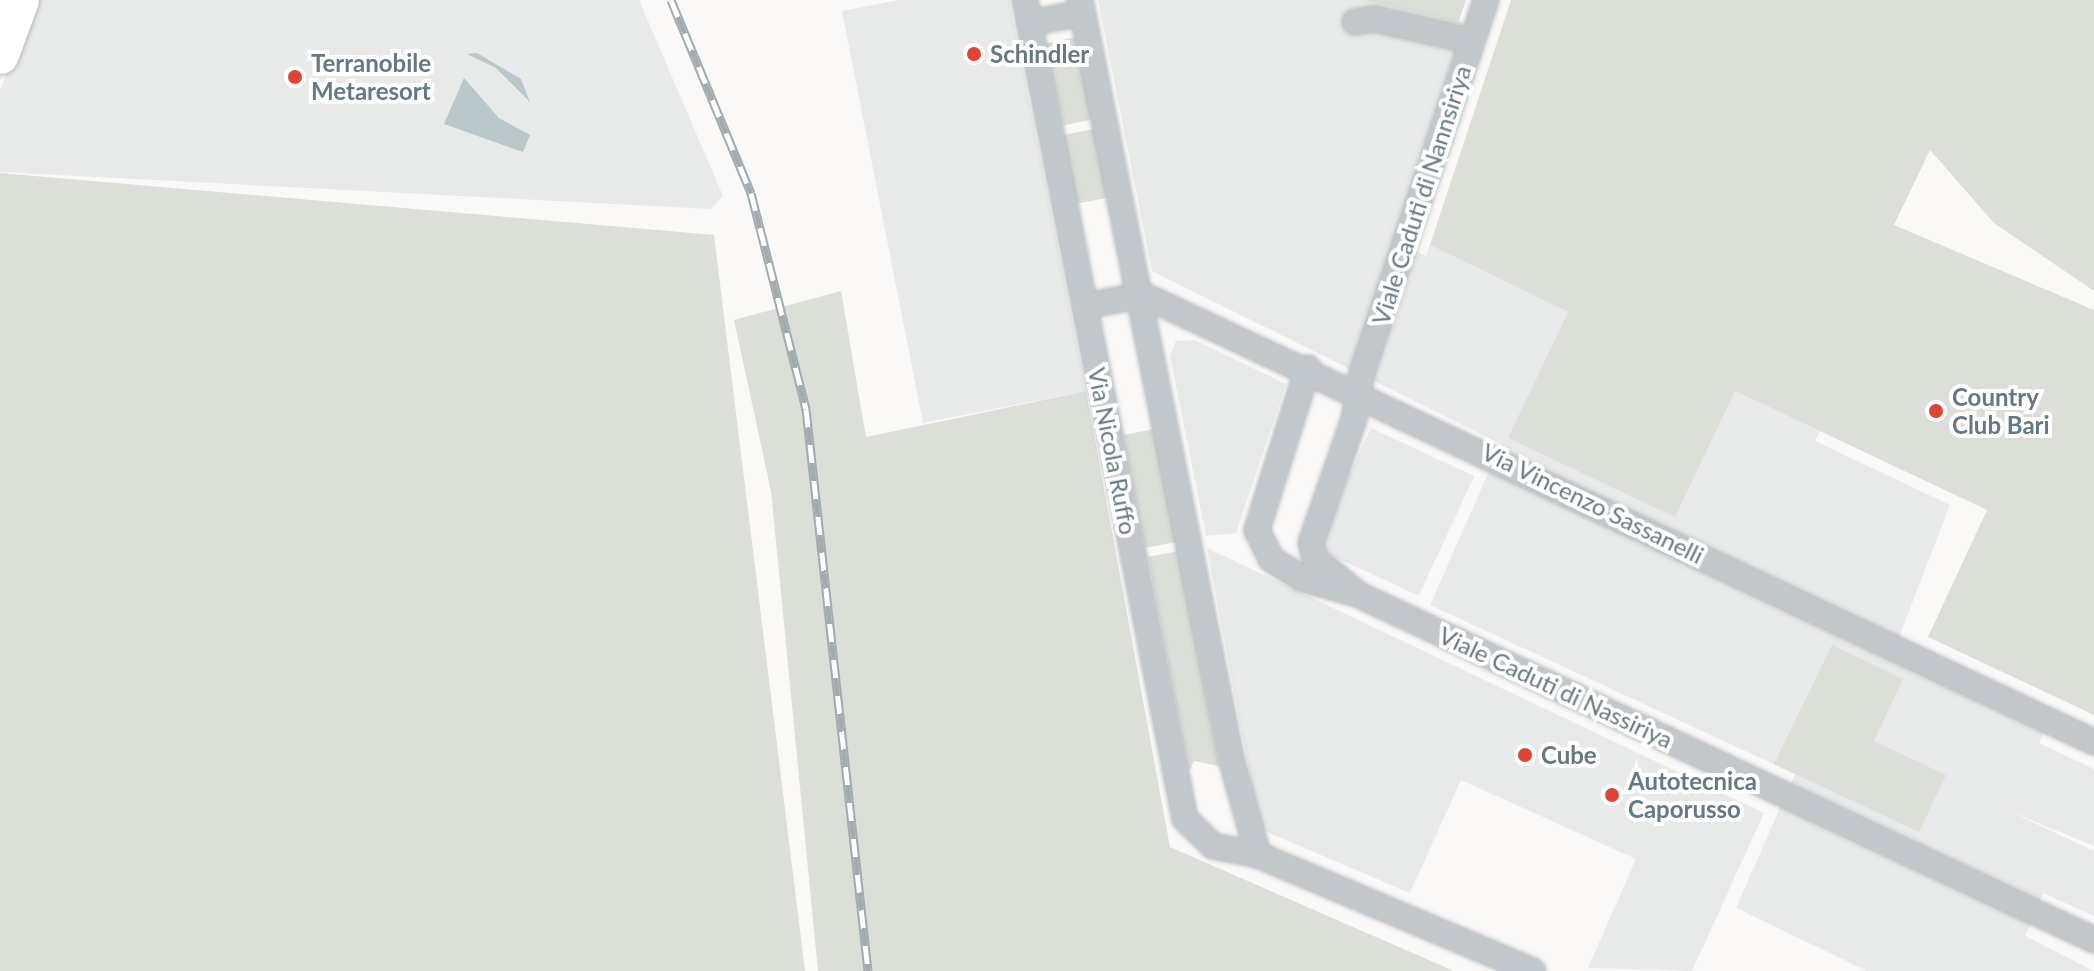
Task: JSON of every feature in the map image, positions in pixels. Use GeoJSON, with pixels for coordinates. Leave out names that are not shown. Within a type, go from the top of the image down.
{"type":"FeatureCollection","features":[{"type":"Feature","properties":{"kind":"main road"},"geometry":{"type":"LineString","coordinates":[[0,55],[20,0]]}},
{"type":"Feature","properties":{"kind":"street","name":"Viale Caduti di Nannsiriya"},"geometry":{"type":"LineString","coordinates":[[1359,390],[1486,0]]}},
{"type":"Feature","properties":{"kind":"street"},"geometry":{"type":"LineString","coordinates":[[1027,11],[1081,6],[1143,295],[1231,758],[1258,855]]}},
{"type":"Feature","properties":{"kind":"street","name":"Via Nicola Ruffo"},"geometry":{"type":"LineString","coordinates":[[1027,11],[1185,819],[1213,846],[1258,855],[1533,971]]}},
{"type":"Feature","properties":{"kind":"street"},"geometry":{"type":"LineString","coordinates":[[1355,22],[1375,19],[1472,41]]}},
{"type":"Feature","properties":{"kind":"street"},"geometry":{"type":"LineString","coordinates":[[1085,306],[1143,295]]}},
{"type":"Feature","properties":{"kind":"street","name":"Via Vincenzo Sassanelli"},"geometry":{"type":"LineString","coordinates":[[1143,295],[1359,390],[2094,742]]}},
{"type":"Feature","properties":{"kind":"street"},"geometry":{"type":"LineString","coordinates":[[1308,368],[1257,530],[1271,559],[1303,579],[1359,595]]}},
{"type":"Feature","properties":{"kind":"street","name":"Viale Caduti di Nassiriya"},"geometry":{"type":"LineString","coordinates":[[1359,390],[1311,543],[1315,559],[1359,595],[2094,940]]}},
{"type":"Feature","properties":{"kind":"shaded area"},"geometry":{"type":"Polygon","coordinates":[[[37,0],[639,0],[723,196],[711,209],[0,172],[0,90],[37,0]]]}},
{"type":"Feature","properties":{"kind":"shaded area"},"geometry":{"type":"Polygon","coordinates":[[[899,0],[1009,0],[1086,391],[923,423],[842,11],[899,0]]]}},
{"type":"Feature","properties":{"kind":"shaded area"},"geometry":{"type":"Polygon","coordinates":[[[1098,0],[1453,0],[1463,27],[1397,242],[1426,256],[1430,245],[1568,312],[1564,321],[1730,400],[1735,391],[1820,431],[1815,441],[1950,505],[1899,637],[2053,710],[2039,743],[2094,769],[2094,846],[2009,811],[2094,851],[2094,916],[2043,893],[2025,936],[2094,971],[1867,971],[1736,908],[1795,774],[1430,605],[1501,444],[1152,271],[1098,0]]]}},
{"type":"Feature","properties":{"kind":"shaded area"},"geometry":{"type":"Polygon","coordinates":[[[1365,0],[1466,0],[1458,23],[1365,0]]]}},
{"type":"Feature","properties":{"kind":"shaded area"},"geometry":{"type":"Polygon","coordinates":[[[1511,0],[2094,0],[2094,291],[1994,223],[1930,150],[1894,225],[2094,310],[2094,715],[1928,637],[1987,510],[1735,391],[1675,517],[1508,438],[1568,312],[1430,245],[1511,0]]]}},
{"type":"Feature","properties":{"kind":"shaded area"},"geometry":{"type":"Polygon","coordinates":[[[1076,37],[1093,119],[1063,126],[1046,43],[1076,37]]]}},
{"type":"Feature","properties":{"kind":"shaded area"},"geometry":{"type":"Polygon","coordinates":[[[477,53],[521,79],[530,102],[496,68],[467,54],[477,53]]]}},
{"type":"Feature","properties":{"kind":"shaded area"},"geometry":{"type":"Polygon","coordinates":[[[464,78],[499,118],[530,135],[523,152],[444,124],[464,78]]]}},
{"type":"Feature","properties":{"kind":"shaded area"},"geometry":{"type":"Polygon","coordinates":[[[1094,129],[1107,198],[1077,204],[1064,135],[1094,129]]]}},
{"type":"Feature","properties":{"kind":"shaded area"},"geometry":{"type":"Polygon","coordinates":[[[0,173],[714,235],[805,971],[0,971],[0,173]]]}},
{"type":"Feature","properties":{"kind":"shaded area"},"geometry":{"type":"Polygon","coordinates":[[[841,291],[866,437],[1086,391],[1170,847],[1454,971],[818,971],[771,491],[734,320],[841,291]]]}},
{"type":"Feature","properties":{"kind":"shaded area"},"geometry":{"type":"Polygon","coordinates":[[[1195,340],[1286,384],[1236,533],[1206,536],[1170,356],[1176,341],[1195,340]]]}},
{"type":"Feature","properties":{"kind":"shaded area"},"geometry":{"type":"Polygon","coordinates":[[[1371,428],[1474,476],[1419,596],[1315,548],[1371,428]]]}},
{"type":"Feature","properties":{"kind":"shaded area"},"geometry":{"type":"Polygon","coordinates":[[[1154,429],[1176,542],[1146,548],[1124,435],[1154,429]]]}},
{"type":"Feature","properties":{"kind":"shaded area"},"geometry":{"type":"Polygon","coordinates":[[[1207,548],[1764,813],[1692,971],[1588,968],[1636,859],[1461,780],[1410,893],[1260,829],[1207,548]]]}},
{"type":"Feature","properties":{"kind":"shaded area"},"geometry":{"type":"Polygon","coordinates":[[[1178,551],[1219,766],[1194,761],[1189,772],[1148,557],[1178,551]]]}},
{"type":"Feature","properties":{"kind":"shaded area"},"geometry":{"type":"Polygon","coordinates":[[[1832,645],[1903,679],[1874,741],[1946,775],[1919,832],[1774,764],[1832,645]]]}},
{"type":"Feature","properties":{"kind":"railway"},"geometry":{"type":"LineString","coordinates":[[671,0],[751,193],[806,409],[868,971]]}},
{"type":"Feature","properties":{"kind":"place","name":"Schindler"},"geometry":{"type":"Point","coordinates":[974,54]}},
{"type":"Feature","properties":{"kind":"place","name":"Terranobile Metaresort"},"geometry":{"type":"Point","coordinates":[295,77]}},
{"type":"Feature","properties":{"kind":"place","name":"Country Club Bari"},"geometry":{"type":"Point","coordinates":[1936,411]}},
{"type":"Feature","properties":{"kind":"place","name":"Cube"},"geometry":{"type":"Point","coordinates":[1525,755]}},
{"type":"Feature","properties":{"kind":"place","name":"Autotecnica Caporusso"},"geometry":{"type":"Point","coordinates":[1612,795]}}]}
